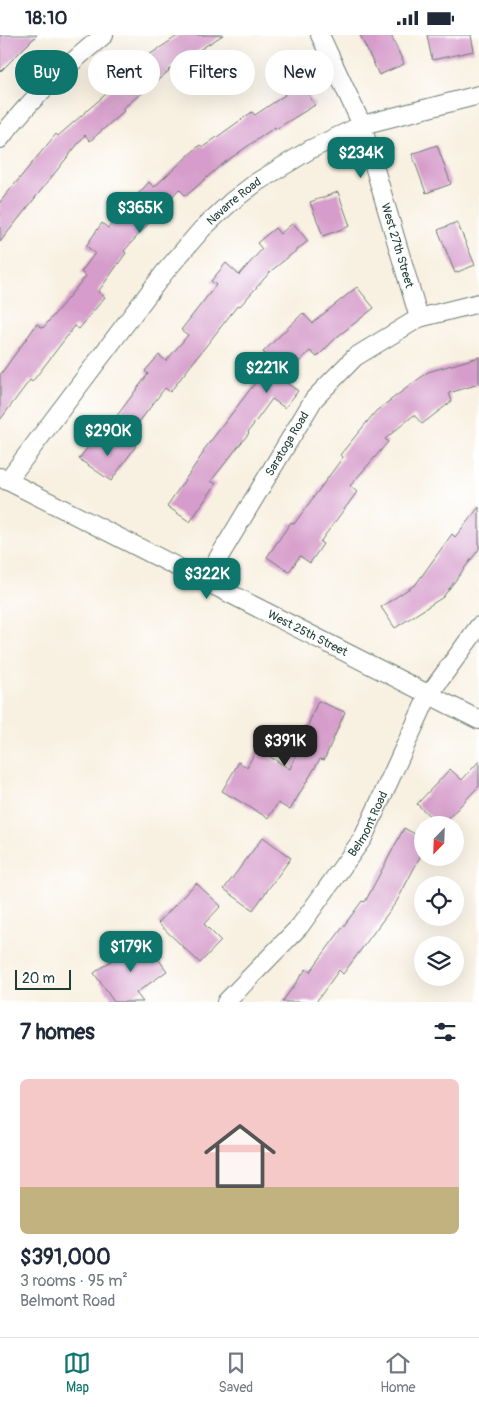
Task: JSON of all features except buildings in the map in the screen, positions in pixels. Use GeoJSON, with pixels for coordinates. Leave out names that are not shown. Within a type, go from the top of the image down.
{"type":"FeatureCollection","features":[{"type":"Feature","properties":{"kind":"street"},"geometry":{"type":"LineString","coordinates":[[0,139],[12,123],[52,81],[104,35]]}},
{"type":"Feature","properties":{"kind":"street","name":"West 27th Street"},"geometry":{"type":"LineString","coordinates":[[320,35],[362,125],[419,317]]}},
{"type":"Feature","properties":{"kind":"street","name":"Navarre Road"},"geometry":{"type":"LineString","coordinates":[[4,479],[164,273],[202,229],[231,202],[257,182],[311,149],[362,125],[479,95]]}},
{"type":"Feature","properties":{"kind":"street","name":"Saratoga Road"},"geometry":{"type":"LineString","coordinates":[[206,580],[314,399],[355,357],[419,317],[479,303]]}},
{"type":"Feature","properties":{"kind":"street","name":"West 25th Street"},"geometry":{"type":"LineString","coordinates":[[4,479],[206,580],[428,696],[479,720]]}},
{"type":"Feature","properties":{"kind":"street","name":"Belmont Road"},"geometry":{"type":"LineString","coordinates":[[226,1002],[300,926],[363,838],[428,696],[479,626]]}}]}
